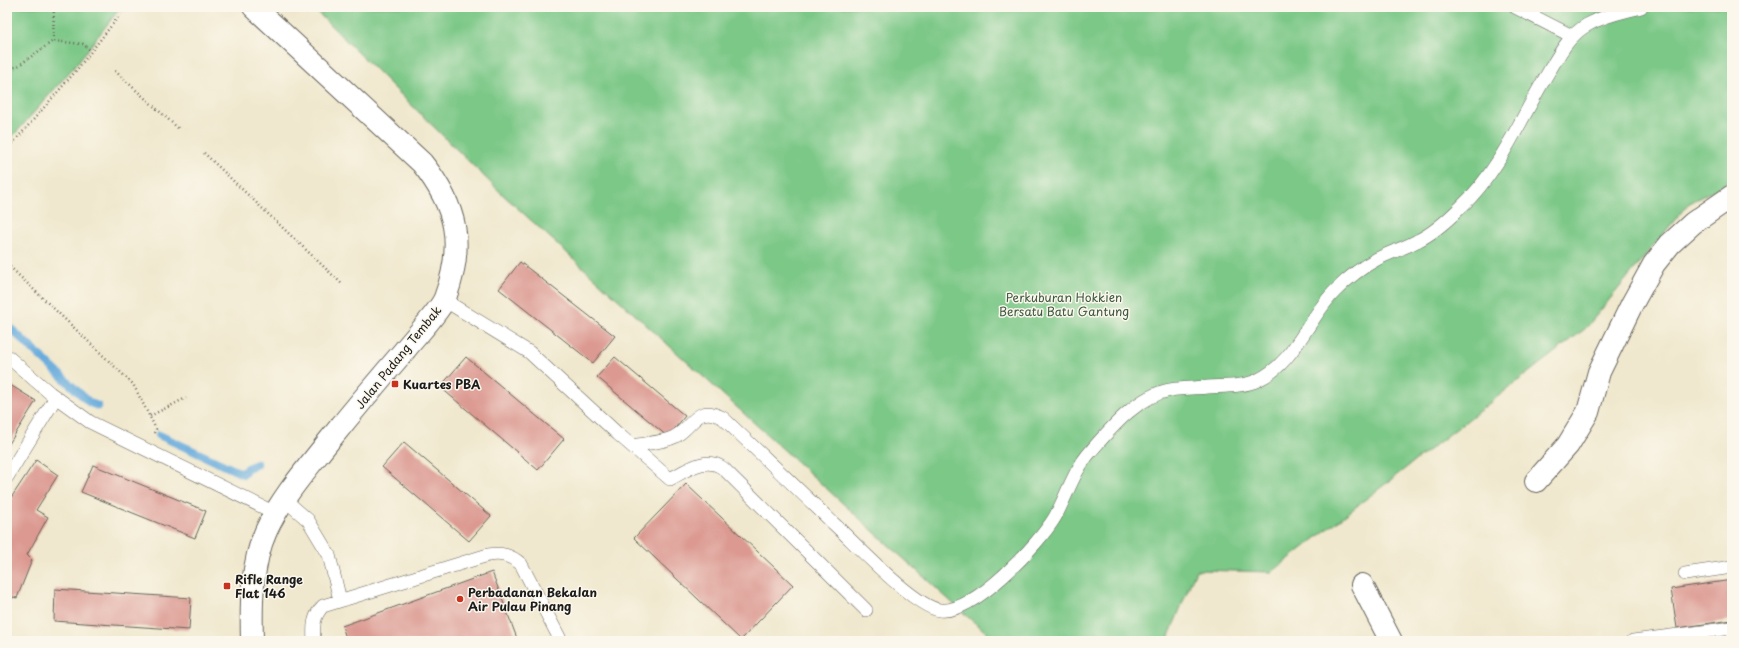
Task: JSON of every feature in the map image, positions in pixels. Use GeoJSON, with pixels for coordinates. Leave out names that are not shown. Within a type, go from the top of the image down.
{"type":"FeatureCollection","features":[{"type":"Feature","properties":{"kind":"street","name":"Jalan Padang Tembak"},"geometry":{"type":"LineString","coordinates":[[252,641],[251,610],[259,549],[279,506],[444,300],[454,264],[454,223],[449,207],[438,184],[422,163],[254,7]]}},
{"type":"Feature","properties":{"kind":"street"},"geometry":{"type":"LineString","coordinates":[[1536,481],[1568,445],[1588,412],[1599,372],[1632,304],[1654,264],[1670,244],[1693,223],[1732,196]]}},
{"type":"Feature","properties":{"kind":"street"},"geometry":{"type":"LineString","coordinates":[[1362,585],[1390,641]]}},
{"type":"Feature","properties":{"kind":"lane"},"geometry":{"type":"LineString","coordinates":[[1515,7],[1572,36]]}},
{"type":"Feature","properties":{"kind":"lane"},"geometry":{"type":"LineString","coordinates":[[632,446],[674,437],[698,416],[705,413],[715,413],[723,418],[899,585],[933,609],[946,611],[969,603],[1014,566],[1037,542],[1055,517],[1072,481],[1088,454],[1126,414],[1148,399],[1168,390],[1232,385],[1257,381],[1274,369],[1291,352],[1333,292],[1354,274],[1377,259],[1420,240],[1464,205],[1495,167],[1525,111],[1572,36],[1586,25],[1607,16],[1641,7]]}},
{"type":"Feature","properties":{"kind":"lane"},"geometry":{"type":"LineString","coordinates":[[444,300],[529,352],[670,479],[698,464],[712,462],[719,465],[866,610]]}},
{"type":"Feature","properties":{"kind":"lane"},"geometry":{"type":"LineString","coordinates":[[7,356],[56,397],[90,422],[147,450],[279,506],[308,520],[329,555],[340,600]]}},
{"type":"Feature","properties":{"kind":"lane"},"geometry":{"type":"LineString","coordinates":[[7,477],[56,397]]}},
{"type":"Feature","properties":{"kind":"lane"},"geometry":{"type":"LineString","coordinates":[[314,641],[314,621],[316,613],[323,606],[488,555],[499,553],[512,557],[521,564],[561,641]]}},
{"type":"Feature","properties":{"kind":"lane"},"geometry":{"type":"LineString","coordinates":[[1686,574],[1732,567]]}},
{"type":"Feature","properties":{"kind":"lane"},"geometry":{"type":"LineString","coordinates":[[1633,641],[1732,628]]}},
{"type":"Feature","properties":{"kind":"path"},"geometry":{"type":"LineString","coordinates":[[8,12],[12,7]]}},
{"type":"Feature","properties":{"kind":"path"},"geometry":{"type":"LineString","coordinates":[[53,41],[54,7]]}},
{"type":"Feature","properties":{"kind":"path"},"geometry":{"type":"LineString","coordinates":[[7,150],[91,51],[126,7]]}},
{"type":"Feature","properties":{"kind":"path"},"geometry":{"type":"LineString","coordinates":[[7,70],[18,66],[53,41],[83,44],[91,51]]}},
{"type":"Feature","properties":{"kind":"path"},"geometry":{"type":"LineString","coordinates":[[115,71],[180,130]]}},
{"type":"Feature","properties":{"kind":"path"},"geometry":{"type":"LineString","coordinates":[[204,153],[342,284]]}},
{"type":"Feature","properties":{"kind":"path"},"geometry":{"type":"LineString","coordinates":[[7,264],[133,384],[156,429],[147,450]]}},
{"type":"Feature","properties":{"kind":"path"},"geometry":{"type":"LineString","coordinates":[[150,416],[186,398]]}},
{"type":"Feature","properties":{"kind":"green space"},"geometry":{"type":"Polygon","coordinates":[[[7,7],[121,7],[74,67],[7,143],[7,7]]]}},
{"type":"Feature","properties":{"kind":"green space","name":"Perkuburan Hokkien Bersatu Batu Gantung"},"geometry":{"type":"Polygon","coordinates":[[[312,7],[1732,7],[1732,180],[1688,204],[1586,328],[1272,572],[1196,570],[1167,641],[997,641],[969,618],[501,193],[312,7]]]}},
{"type":"Feature","properties":{"kind":"building"},"geometry":{"type":"Polygon","coordinates":[[[520,262],[615,336],[593,363],[499,289],[520,262]]]}},
{"type":"Feature","properties":{"kind":"building"},"geometry":{"type":"Polygon","coordinates":[[[466,357],[564,439],[538,470],[440,387],[466,357]]]}},
{"type":"Feature","properties":{"kind":"building"},"geometry":{"type":"Polygon","coordinates":[[[615,357],[685,416],[668,437],[597,377],[615,357]]]}},
{"type":"Feature","properties":{"kind":"building"},"geometry":{"type":"Polygon","coordinates":[[[7,383],[36,401],[7,447],[7,383]]]}},
{"type":"Feature","properties":{"kind":"building"},"geometry":{"type":"Polygon","coordinates":[[[404,442],[491,516],[469,541],[382,467],[404,442]]]}},
{"type":"Feature","properties":{"kind":"building"},"geometry":{"type":"Polygon","coordinates":[[[36,460],[58,475],[36,510],[48,517],[27,555],[32,560],[17,598],[13,597],[7,604],[7,504],[36,460]]]}},
{"type":"Feature","properties":{"kind":"building"},"geometry":{"type":"Polygon","coordinates":[[[93,465],[206,511],[195,538],[81,492],[93,465]]]}},
{"type":"Feature","properties":{"kind":"building"},"geometry":{"type":"Polygon","coordinates":[[[686,484],[793,585],[741,640],[634,538],[686,484]]]}},
{"type":"Feature","properties":{"kind":"building","name":"Perbadanan Bekalan Air Pulau Pinang"},"geometry":{"type":"Polygon","coordinates":[[[492,572],[518,641],[347,641],[342,626],[492,572]]]}},
{"type":"Feature","properties":{"kind":"building"},"geometry":{"type":"Polygon","coordinates":[[[1732,580],[1732,620],[1677,628],[1671,589],[1732,580]]]}},
{"type":"Feature","properties":{"kind":"building"},"geometry":{"type":"Polygon","coordinates":[[[55,589],[191,598],[189,630],[54,621],[55,589]]]}},
{"type":"Feature","properties":{"kind":"waterway"},"geometry":{"type":"LineString","coordinates":[[7,325],[90,403],[98,406]]}},
{"type":"Feature","properties":{"kind":"waterway"},"geometry":{"type":"LineString","coordinates":[[159,435],[243,474],[247,468],[257,464]]}},
{"type":"Feature","properties":{"kind":"place","name":"Kuartes PBA"},"geometry":{"type":"Point","coordinates":[395,384]}},
{"type":"Feature","properties":{"kind":"place","name":"Rifle Range Flat 146"},"geometry":{"type":"Point","coordinates":[227,586]}},
{"type":"Feature","properties":{"kind":"place","name":"Perbadanan Bekalan Air Pulau Pinang"},"geometry":{"type":"Point","coordinates":[460,599]}}]}
